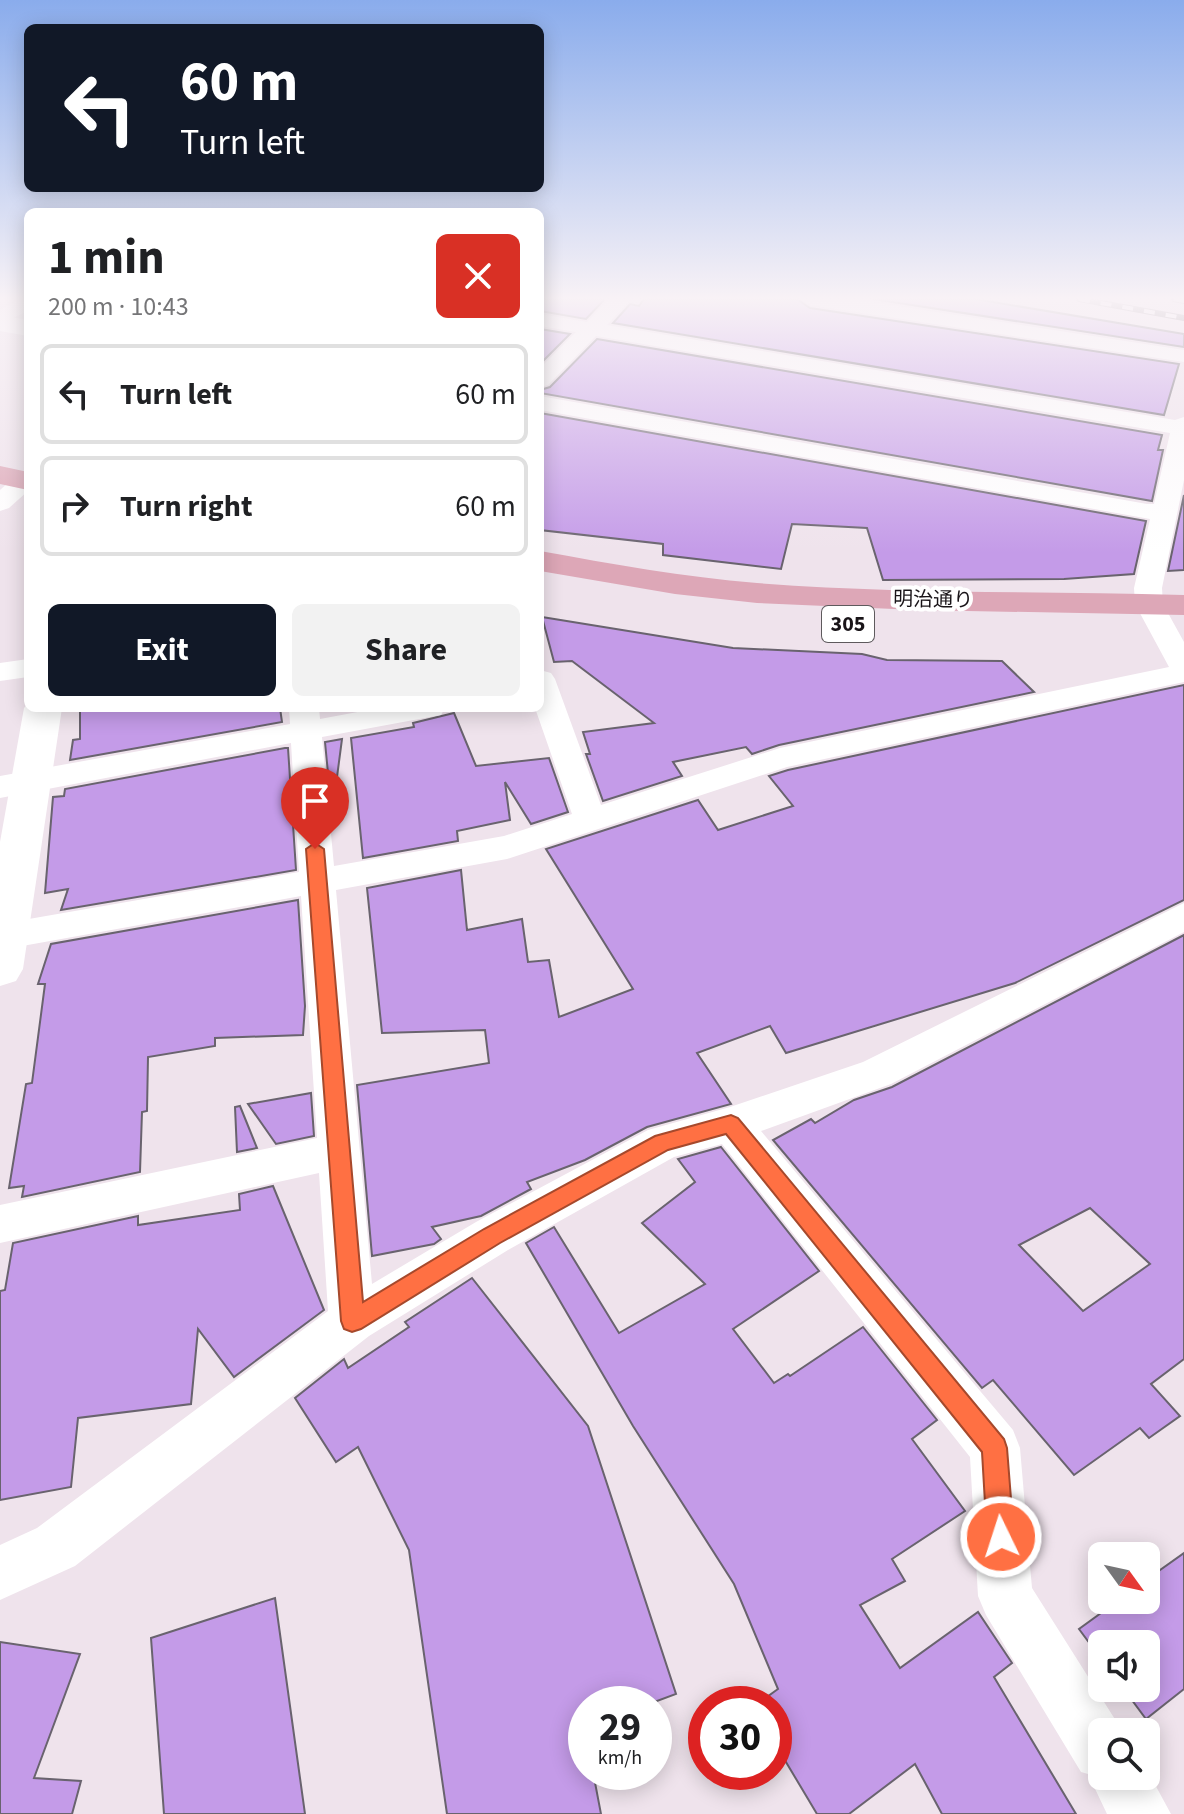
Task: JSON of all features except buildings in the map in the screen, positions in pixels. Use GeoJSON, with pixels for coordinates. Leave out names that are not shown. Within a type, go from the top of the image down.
{"type":"FeatureCollection","features":[{"type":"Feature","properties":{"kind":"main road"},"geometry":{"type":"LineString","coordinates":[[0,452],[22,474]]}},
{"type":"Feature","properties":{"kind":"main road","name":"明治通り"},"geometry":{"type":"LineString","coordinates":[[544,562],[643,579],[755,593],[1169,616]]}},
{"type":"Feature","properties":{"kind":"main road","name":"明治通り"},"geometry":{"type":"LineString","coordinates":[[544,587],[673,610],[787,622],[1169,616]]}},
{"type":"Feature","properties":{"kind":"street"},"geometry":{"type":"LineString","coordinates":[[42,712],[16,784],[1,947],[317,879],[507,847],[780,758],[1184,671],[1169,616],[1148,588],[1184,426],[926,384]]}},
{"type":"Feature","properties":{"kind":"street"},"geometry":{"type":"LineString","coordinates":[[544,404],[1147,512],[1167,511]]}},
{"type":"Feature","properties":{"kind":"street"},"geometry":{"type":"LineString","coordinates":[[0,503],[22,474]]}},
{"type":"Feature","properties":{"kind":"street"},"geometry":{"type":"LineString","coordinates":[[0,672],[24,669]]}},
{"type":"Feature","properties":{"kind":"street"},"geometry":{"type":"LineString","coordinates":[[544,693],[590,819]]}},
{"type":"Feature","properties":{"kind":"street"},"geometry":{"type":"LineString","coordinates":[[16,784],[305,719],[385,712]]}},
{"type":"Feature","properties":{"kind":"street"},"geometry":{"type":"LineString","coordinates":[[305,719],[352,1321]]}},
{"type":"Feature","properties":{"kind":"street"},"geometry":{"type":"LineString","coordinates":[[0,1573],[56,1547],[352,1321],[492,1236],[663,1142],[731,1124],[877,1073],[1184,916]]}},
{"type":"Feature","properties":{"kind":"street"},"geometry":{"type":"LineString","coordinates":[[731,1124],[995,1448],[1005,1596],[1088,1729]]}},
{"type":"Feature","properties":{"kind":"street"},"geometry":{"type":"LineString","coordinates":[[0,1224],[338,1151]]}},
{"type":"Feature","properties":{"kind":"street"},"geometry":{"type":"LineString","coordinates":[[1126,1790],[1141,1814]]}},
{"type":"Feature","properties":{"kind":"route"},"geometry":{"type":"LineString","coordinates":[[315,849],[352,1321],[492,1236],[663,1142],[731,1124],[995,1448],[1001,1537]]}}]}
